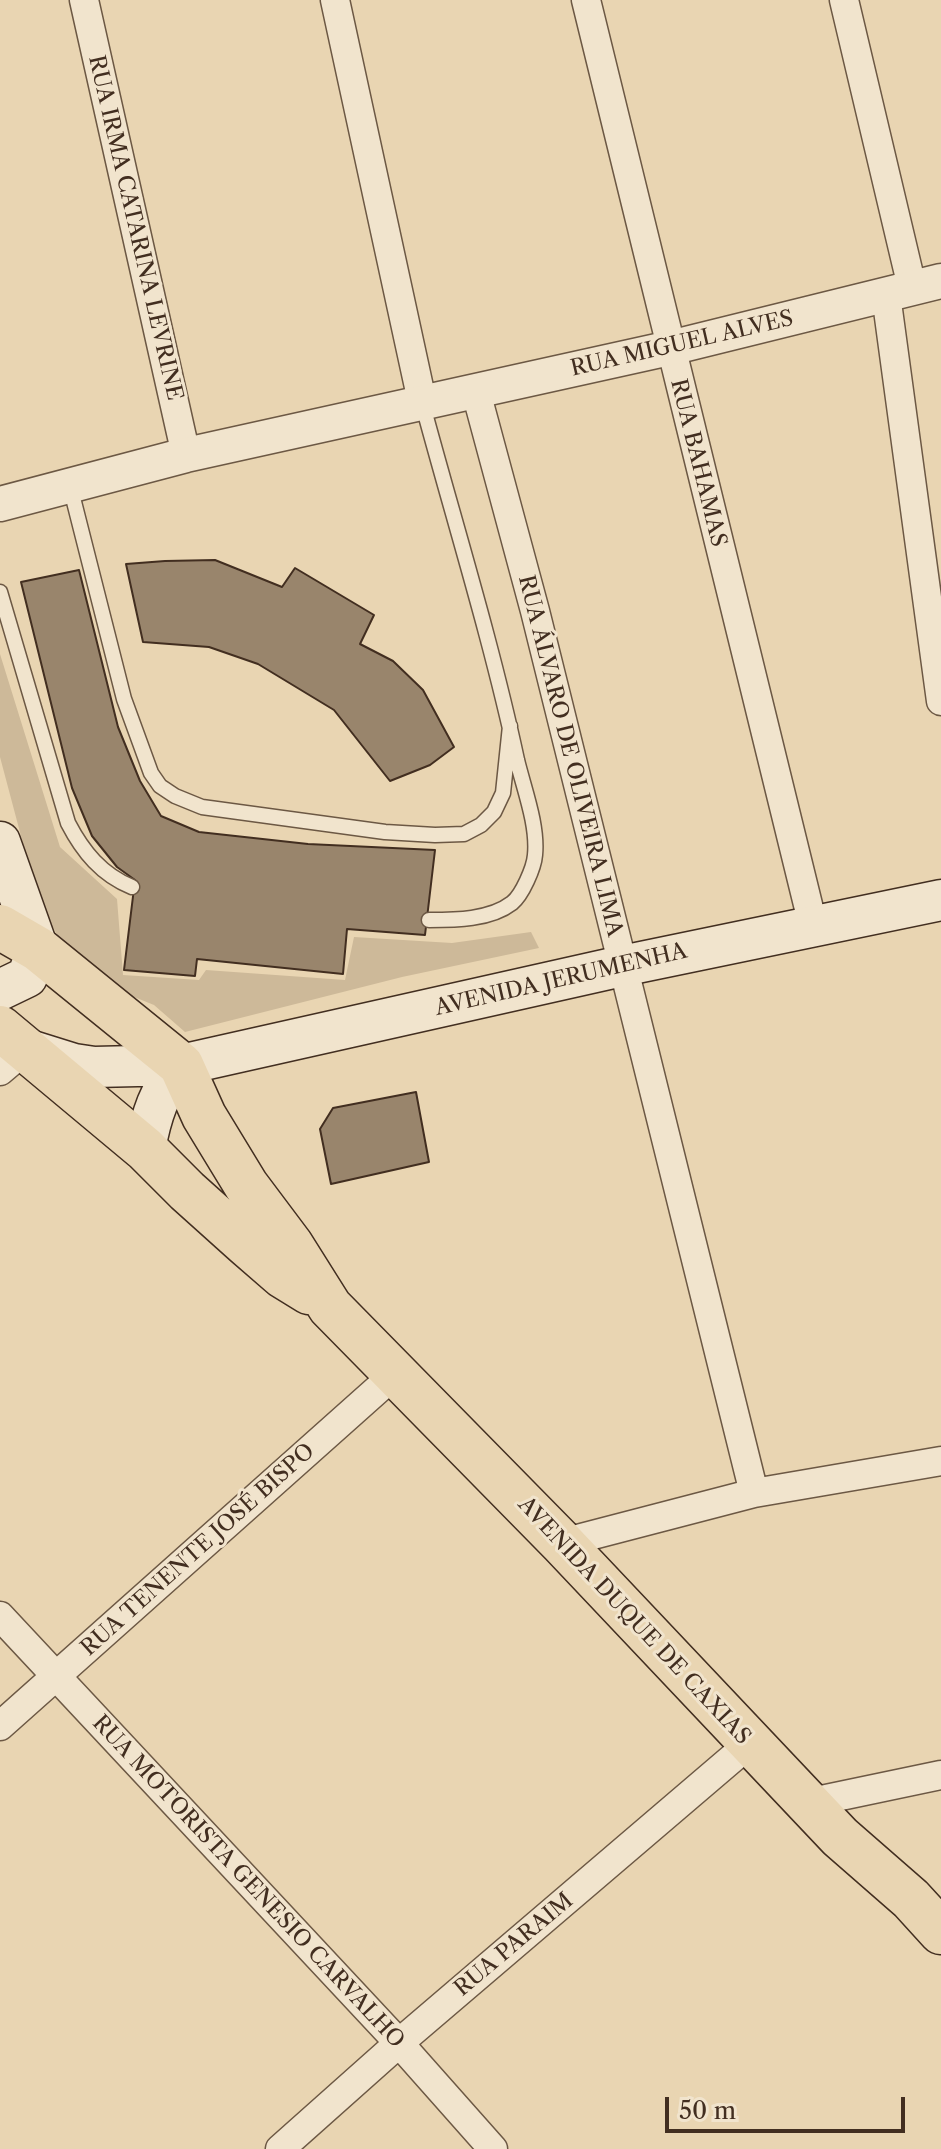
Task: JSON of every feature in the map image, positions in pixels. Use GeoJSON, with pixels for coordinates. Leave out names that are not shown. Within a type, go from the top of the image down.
{"type":"FeatureCollection","features":[{"type":"Feature","properties":{"kind":"main road"},"geometry":{"type":"LineString","coordinates":[[0,842],[38,949],[27,977],[0,990]]}},
{"type":"Feature","properties":{"kind":"main road","name":"AVENIDA JERUMENHA"},"geometry":{"type":"LineString","coordinates":[[9,1049],[94,1067],[181,1065],[622,966],[941,900]]}},
{"type":"Feature","properties":{"kind":"main road","name":"AVENIDA DUQUE DE CAXIAS"},"geometry":{"type":"LineString","coordinates":[[0,927],[38,949],[181,1065],[204,1116],[246,1185],[291,1245],[330,1307]]}},
{"type":"Feature","properties":{"kind":"main road","name":"AVENIDA DUQUE DE CAXIAS"},"geometry":{"type":"LineString","coordinates":[[9,1049],[86,1102],[145,1149],[187,1191],[283,1276],[330,1307],[562,1543],[749,1744],[840,1837],[911,1899],[941,1932]]}},
{"type":"Feature","properties":{"kind":"main road"},"geometry":{"type":"LineString","coordinates":[[145,1149],[160,1094],[165,1083],[181,1065]]}},
{"type":"Feature","properties":{"kind":"street","name":"RUA IRMA CATARINA LEVRINE"},"geometry":{"type":"LineString","coordinates":[[84,0],[186,455]]}},
{"type":"Feature","properties":{"kind":"street"},"geometry":{"type":"LineString","coordinates":[[335,0],[422,401]]}},
{"type":"Feature","properties":{"kind":"street","name":"RUA BAHAMAS"},"geometry":{"type":"LineString","coordinates":[[586,0],[813,925]]}},
{"type":"Feature","properties":{"kind":"street"},"geometry":{"type":"LineString","coordinates":[[844,0],[913,288],[941,701]]}},
{"type":"Feature","properties":{"kind":"street","name":"RUA MIGUEL ALVES"},"geometry":{"type":"LineString","coordinates":[[0,504],[186,455],[670,348],[913,288]]}},
{"type":"Feature","properties":{"kind":"street","name":"RUA ÁLVARO DE OLIVEIRA LIMA"},"geometry":{"type":"LineString","coordinates":[[476,392],[535,611],[754,1493]]}},
{"type":"Feature","properties":{"kind":"street","name":"RUA TENENTE JOSÉ BISPO"},"geometry":{"type":"LineString","coordinates":[[0,1726],[396,1373]]}},
{"type":"Feature","properties":{"kind":"street"},"geometry":{"type":"LineString","coordinates":[[562,1543],[754,1493],[941,1461]]}},
{"type":"Feature","properties":{"kind":"street","name":"RUA MOTORISTA GENESIO CARVALHO"},"geometry":{"type":"LineString","coordinates":[[0,1616],[399,2043],[493,2149]]}},
{"type":"Feature","properties":{"kind":"street","name":"RUA PARAIM"},"geometry":{"type":"LineString","coordinates":[[280,2149],[399,2043],[749,1744]]}},
{"type":"Feature","properties":{"kind":"street"},"geometry":{"type":"LineString","coordinates":[[807,1803],[941,1775]]}},
{"type":"Feature","properties":{"kind":"lane"},"geometry":{"type":"LineString","coordinates":[[422,401],[510,726],[534,835],[535,856],[527,880],[513,903],[488,914],[457,920],[429,920]]}},
{"type":"Feature","properties":{"kind":"lane"},"geometry":{"type":"LineString","coordinates":[[70,484],[124,699],[151,773],[160,786],[175,796],[202,807],[385,832],[464,834],[481,825],[494,812],[503,793],[510,726]]}},
{"type":"Feature","properties":{"kind":"lane"},"geometry":{"type":"LineString","coordinates":[[0,592],[68,823],[81,848],[98,865],[132,887]]}},
{"type":"Feature","properties":{"kind":"shaded area"},"geometry":{"type":"Polygon","coordinates":[[[0,654],[60,847],[117,899],[123,975],[199,980],[206,970],[345,980],[354,937],[452,943],[531,932],[539,948],[402,977],[185,1032],[154,1005],[107,986],[66,951],[38,900],[0,757],[0,654]]]}},
{"type":"Feature","properties":{"kind":"building"},"geometry":{"type":"Polygon","coordinates":[[[215,560],[282,587],[295,568],[374,615],[360,644],[393,661],[423,690],[454,747],[430,765],[390,781],[334,710],[258,664],[209,647],[143,642],[126,564],[215,560]]]}},
{"type":"Feature","properties":{"kind":"building"},"geometry":{"type":"Polygon","coordinates":[[[79,570],[118,727],[140,781],[161,816],[199,832],[308,844],[435,850],[425,935],[347,929],[343,974],[197,959],[195,976],[124,970],[135,880],[117,867],[92,836],[72,788],[21,582],[79,570]]]}},
{"type":"Feature","properties":{"kind":"building"},"geometry":{"type":"Polygon","coordinates":[[[416,1092],[429,1162],[331,1184],[320,1129],[333,1108],[416,1092]]]}}]}
